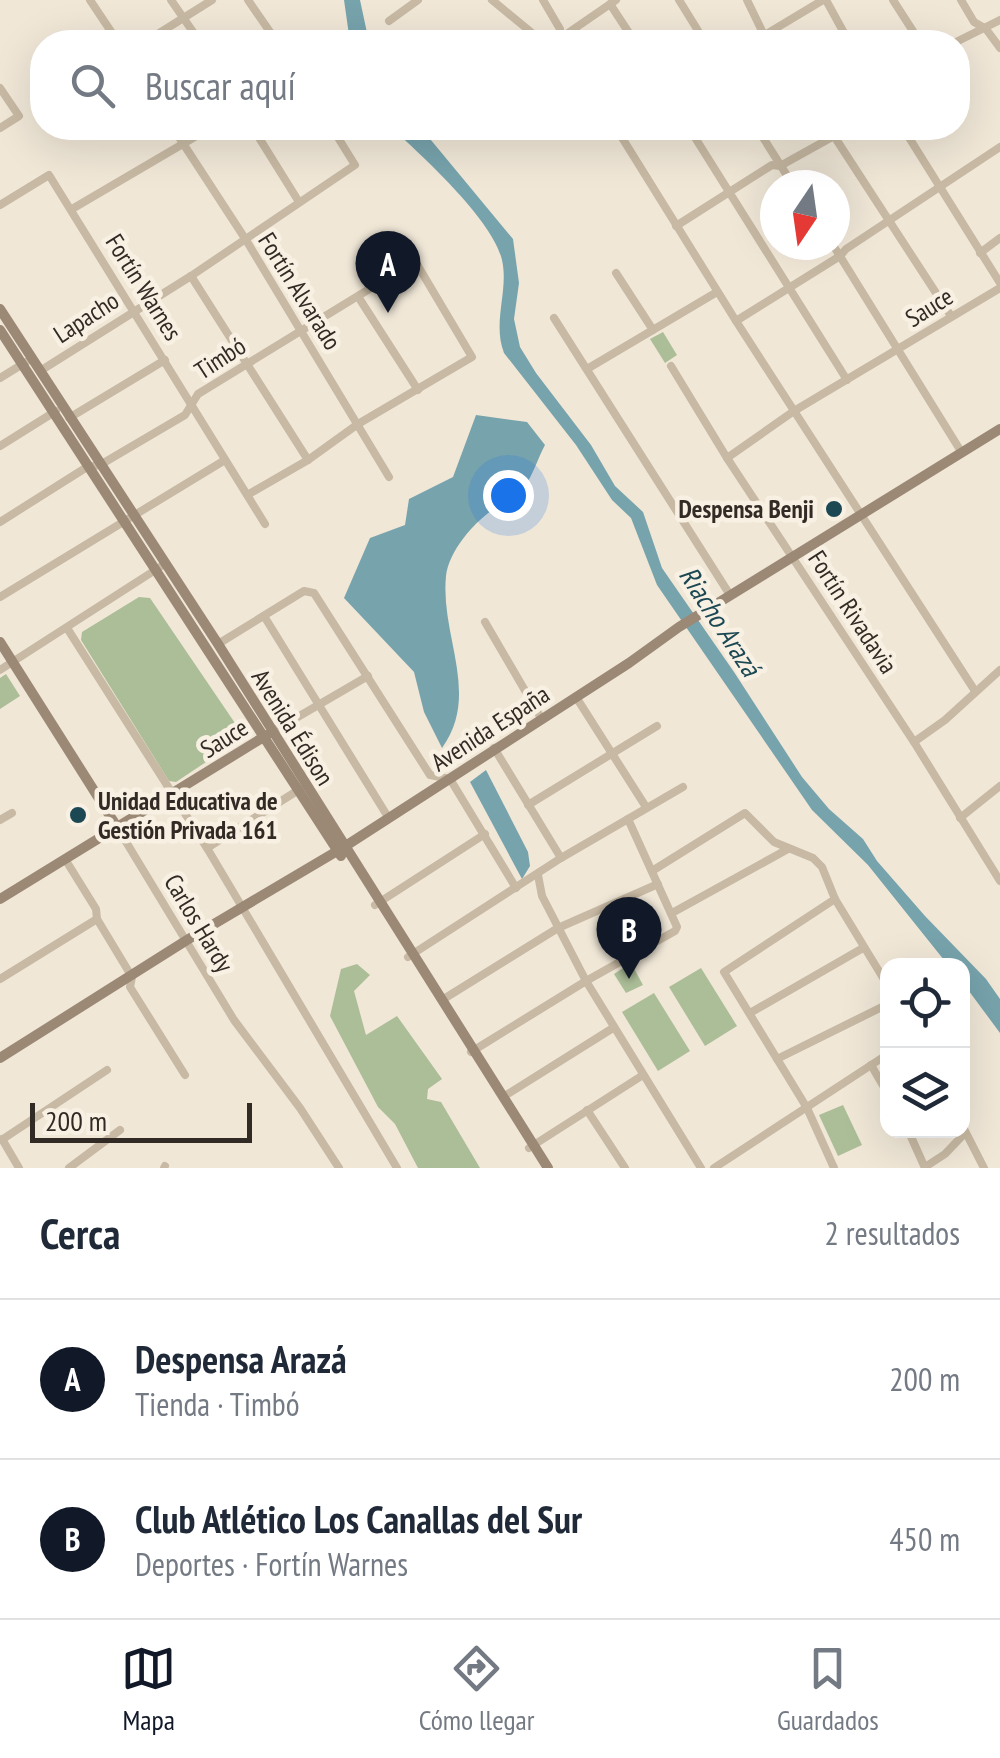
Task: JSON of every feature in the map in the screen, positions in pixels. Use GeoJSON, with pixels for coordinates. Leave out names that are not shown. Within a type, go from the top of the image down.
{"type":"FeatureCollection","features":[{"type":"Feature","properties":{"kind":"main road","name":"Avenida Édison"},"geometry":{"type":"LineString","coordinates":[[0,309],[27,362],[100,465],[129,520]]}},
{"type":"Feature","properties":{"kind":"main road","name":"Avenida Édison"},"geometry":{"type":"LineString","coordinates":[[0,330],[27,362],[40,371],[87,468],[160,566],[545,1168]]}},
{"type":"Feature","properties":{"kind":"main road","name":"Avenida España"},"geometry":{"type":"LineString","coordinates":[[0,1058],[341,849],[679,627],[1000,429]]}},
{"type":"Feature","properties":{"kind":"main road","name":"Avenida Édison"},"geometry":{"type":"LineString","coordinates":[[160,566],[218,644],[267,735]]}},
{"type":"Feature","properties":{"kind":"main road","name":"Carlos Hardy"},"geometry":{"type":"LineString","coordinates":[[0,642],[116,827]]}},
{"type":"Feature","properties":{"kind":"main road","name":"Sauce"},"geometry":{"type":"LineString","coordinates":[[0,899],[267,735]]}},
{"type":"Feature","properties":{"kind":"main road","name":"Avenida Édison"},"geometry":{"type":"LineString","coordinates":[[409,956],[442,1000],[531,1146]]}},
{"type":"Feature","properties":{"kind":"street"},"geometry":{"type":"LineString","coordinates":[[90,0],[110,30]]}},
{"type":"Feature","properties":{"kind":"street"},"geometry":{"type":"LineString","coordinates":[[171,0],[192,30]]}},
{"type":"Feature","properties":{"kind":"street"},"geometry":{"type":"LineString","coordinates":[[164,30],[212,0]]}},
{"type":"Feature","properties":{"kind":"street"},"geometry":{"type":"LineString","coordinates":[[248,0],[269,30]]}},
{"type":"Feature","properties":{"kind":"street"},"geometry":{"type":"LineString","coordinates":[[389,21],[418,0]]}},
{"type":"Feature","properties":{"kind":"street"},"geometry":{"type":"LineString","coordinates":[[492,0],[528,30]]}},
{"type":"Feature","properties":{"kind":"street"},"geometry":{"type":"LineString","coordinates":[[544,0],[560,30]]}},
{"type":"Feature","properties":{"kind":"street"},"geometry":{"type":"LineString","coordinates":[[679,0],[698,30]]}},
{"type":"Feature","properties":{"kind":"street"},"geometry":{"type":"LineString","coordinates":[[747,0],[761,30]]}},
{"type":"Feature","properties":{"kind":"street"},"geometry":{"type":"LineString","coordinates":[[774,30],[824,0],[842,30]]}},
{"type":"Feature","properties":{"kind":"street"},"geometry":{"type":"LineString","coordinates":[[894,0],[913,30]]}},
{"type":"Feature","properties":{"kind":"street"},"geometry":{"type":"LineString","coordinates":[[961,0],[974,22],[986,29],[1000,48]]}},
{"type":"Feature","properties":{"kind":"street"},"geometry":{"type":"LineString","coordinates":[[575,30],[613,2],[628,30]]}},
{"type":"Feature","properties":{"kind":"street"},"geometry":{"type":"LineString","coordinates":[[970,34],[1000,20]]}},
{"type":"Feature","properties":{"kind":"street"},"geometry":{"type":"LineString","coordinates":[[0,88],[19,116],[0,128]]}},
{"type":"Feature","properties":{"kind":"street","name":"Fortín Alvarado"},"geometry":{"type":"LineString","coordinates":[[181,140],[389,477]]}},
{"type":"Feature","properties":{"kind":"street"},"geometry":{"type":"LineString","coordinates":[[72,209],[190,140]]}},
{"type":"Feature","properties":{"kind":"street"},"geometry":{"type":"LineString","coordinates":[[260,140],[299,202]]}},
{"type":"Feature","properties":{"kind":"street","name":"Lapacho"},"geometry":{"type":"LineString","coordinates":[[40,371],[192,276],[355,165],[339,140]]}},
{"type":"Feature","properties":{"kind":"street"},"geometry":{"type":"LineString","coordinates":[[626,140],[717,292],[975,691]]}},
{"type":"Feature","properties":{"kind":"street"},"geometry":{"type":"LineString","coordinates":[[697,140],[847,380]]}},
{"type":"Feature","properties":{"kind":"street"},"geometry":{"type":"LineString","coordinates":[[764,140],[783,170]]}},
{"type":"Feature","properties":{"kind":"street"},"geometry":{"type":"LineString","coordinates":[[676,226],[772,165],[780,166],[827,140]]}},
{"type":"Feature","properties":{"kind":"street"},"geometry":{"type":"LineString","coordinates":[[837,140],[951,316]]}},
{"type":"Feature","properties":{"kind":"street"},"geometry":{"type":"LineString","coordinates":[[911,140],[1000,285]]}},
{"type":"Feature","properties":{"kind":"street"},"geometry":{"type":"LineString","coordinates":[[850,249],[1000,147]]}},
{"type":"Feature","properties":{"kind":"street","name":"Fortín Warnes"},"geometry":{"type":"LineString","coordinates":[[0,205],[49,175],[265,524]]}},
{"type":"Feature","properties":{"kind":"street"},"geometry":{"type":"LineString","coordinates":[[980,253],[1000,238]]}},
{"type":"Feature","properties":{"kind":"street","name":"Timbó"},"geometry":{"type":"LineString","coordinates":[[0,522],[185,414],[198,394],[415,260],[472,357],[418,390]]}},
{"type":"Feature","properties":{"kind":"street"},"geometry":{"type":"LineString","coordinates":[[736,321],[833,260]]}},
{"type":"Feature","properties":{"kind":"street"},"geometry":{"type":"LineString","coordinates":[[842,260],[962,453]]}},
{"type":"Feature","properties":{"kind":"street"},"geometry":{"type":"LineString","coordinates":[[616,273],[652,330]]}},
{"type":"Feature","properties":{"kind":"street"},"geometry":{"type":"LineString","coordinates":[[192,276],[308,460]]}},
{"type":"Feature","properties":{"kind":"street","name":"Sauce"},"geometry":{"type":"LineString","coordinates":[[727,458],[1000,285]]}},
{"type":"Feature","properties":{"kind":"street"},"geometry":{"type":"LineString","coordinates":[[587,369],[717,292]]}},
{"type":"Feature","properties":{"kind":"street"},"geometry":{"type":"LineString","coordinates":[[249,494],[418,390],[358,298]]}},
{"type":"Feature","properties":{"kind":"street"},"geometry":{"type":"LineString","coordinates":[[554,318],[730,596]]}},
{"type":"Feature","properties":{"kind":"street"},"geometry":{"type":"LineString","coordinates":[[69,418],[166,360]]}},
{"type":"Feature","properties":{"kind":"street"},"geometry":{"type":"LineString","coordinates":[[0,378],[27,362]]}},
{"type":"Feature","properties":{"kind":"street","name":"Fortín Rivadavia"},"geometry":{"type":"LineString","coordinates":[[671,366],[1000,881]]}},
{"type":"Feature","properties":{"kind":"street"},"geometry":{"type":"LineString","coordinates":[[0,446],[58,410]]}},
{"type":"Feature","properties":{"kind":"street"},"geometry":{"type":"LineString","coordinates":[[0,597],[224,460]]}},
{"type":"Feature","properties":{"kind":"street"},"geometry":{"type":"LineString","coordinates":[[0,670],[160,566]]}},
{"type":"Feature","properties":{"kind":"street"},"geometry":{"type":"LineString","coordinates":[[218,644],[304,592],[314,593],[430,774],[450,778],[516,888]]}},
{"type":"Feature","properties":{"kind":"street"},"geometry":{"type":"LineString","coordinates":[[264,616],[388,817]]}},
{"type":"Feature","properties":{"kind":"street"},"geometry":{"type":"LineString","coordinates":[[485,622],[541,718]]}},
{"type":"Feature","properties":{"kind":"street"},"geometry":{"type":"LineString","coordinates":[[67,628],[206,848],[398,1168]]}},
{"type":"Feature","properties":{"kind":"street"},"geometry":{"type":"LineString","coordinates":[[914,742],[945,720],[1000,670]]}},
{"type":"Feature","properties":{"kind":"street","name":"Sauce"},"geometry":{"type":"LineString","coordinates":[[267,735],[368,676]]}},
{"type":"Feature","properties":{"kind":"street"},"geometry":{"type":"LineString","coordinates":[[576,696],[646,807]]}},
{"type":"Feature","properties":{"kind":"street"},"geometry":{"type":"LineString","coordinates":[[528,804],[657,726]]}},
{"type":"Feature","properties":{"kind":"street"},"geometry":{"type":"LineString","coordinates":[[494,748],[561,858]]}},
{"type":"Feature","properties":{"kind":"street"},"geometry":{"type":"LineString","coordinates":[[960,818],[1000,786]]}},
{"type":"Feature","properties":{"kind":"street"},"geometry":{"type":"LineString","coordinates":[[409,956],[561,858],[683,787]]}},
{"type":"Feature","properties":{"kind":"street"},"geometry":{"type":"LineString","coordinates":[[206,848],[301,789]]}},
{"type":"Feature","properties":{"kind":"street"},"geometry":{"type":"LineString","coordinates":[[0,820],[12,812]]}},
{"type":"Feature","properties":{"kind":"street"},"geometry":{"type":"LineString","coordinates":[[652,871],[745,813],[774,842],[814,858],[822,867],[834,899],[880,974]]}},
{"type":"Feature","properties":{"kind":"street"},"geometry":{"type":"LineString","coordinates":[[472,1052],[677,927],[628,819]]}},
{"type":"Feature","properties":{"kind":"street","name":"Carlos Hardy"},"geometry":{"type":"LineString","coordinates":[[116,827],[234,1020],[300,1108],[338,1168]]}},
{"type":"Feature","properties":{"kind":"street"},"geometry":{"type":"LineString","coordinates":[[377,904],[485,834]]}},
{"type":"Feature","properties":{"kind":"street"},"geometry":{"type":"LineString","coordinates":[[672,913],[788,849]]}},
{"type":"Feature","properties":{"kind":"street"},"geometry":{"type":"LineString","coordinates":[[65,859],[132,977],[130,987],[185,1075]]}},
{"type":"Feature","properties":{"kind":"street"},"geometry":{"type":"LineString","coordinates":[[538,875],[542,896],[586,981],[701,1168]]}},
{"type":"Feature","properties":{"kind":"street"},"geometry":{"type":"LineString","coordinates":[[442,1000],[558,928],[658,884]]}},
{"type":"Feature","properties":{"kind":"street"},"geometry":{"type":"LineString","coordinates":[[834,899],[724,972],[807,1108],[834,1168]]}},
{"type":"Feature","properties":{"kind":"street"},"geometry":{"type":"LineString","coordinates":[[0,979],[97,919]]}},
{"type":"Feature","properties":{"kind":"street"},"geometry":{"type":"LineString","coordinates":[[750,1013],[863,948]]}},
{"type":"Feature","properties":{"kind":"street"},"geometry":{"type":"LineString","coordinates":[[777,1059],[880,1008]]}},
{"type":"Feature","properties":{"kind":"street"},"geometry":{"type":"LineString","coordinates":[[503,1097],[613,1028]]}},
{"type":"Feature","properties":{"kind":"street"},"geometry":{"type":"LineString","coordinates":[[714,1168],[880,1059]]}},
{"type":"Feature","properties":{"kind":"street"},"geometry":{"type":"LineString","coordinates":[[871,1065],[880,1080]]}},
{"type":"Feature","properties":{"kind":"street"},"geometry":{"type":"LineString","coordinates":[[19,1168],[1,1137],[107,1070]]}},
{"type":"Feature","properties":{"kind":"street"},"geometry":{"type":"LineString","coordinates":[[531,1146],[642,1075]]}},
{"type":"Feature","properties":{"kind":"street"},"geometry":{"type":"LineString","coordinates":[[587,1110],[625,1168]]}},
{"type":"Feature","properties":{"kind":"street"},"geometry":{"type":"LineString","coordinates":[[69,1168],[120,1130]]}},
{"type":"Feature","properties":{"kind":"street"},"geometry":{"type":"LineString","coordinates":[[911,1138],[924,1168],[945,1154],[957,1138]]}},
{"type":"Feature","properties":{"kind":"street"},"geometry":{"type":"LineString","coordinates":[[969,1138],[984,1168]]}},
{"type":"Feature","properties":{"kind":"street"},"geometry":{"type":"LineString","coordinates":[[0,1165],[12,1157]]}},
{"type":"Feature","properties":{"kind":"green space"},"geometry":{"type":"Polygon","coordinates":[[[663,332],[677,355],[665,363],[650,339],[663,332]]]}},
{"type":"Feature","properties":{"kind":"green space"},"geometry":{"type":"Polygon","coordinates":[[[139,597],[150,598],[241,732],[239,740],[176,782],[169,781],[81,640],[82,632],[139,597]]]}},
{"type":"Feature","properties":{"kind":"green space"},"geometry":{"type":"Polygon","coordinates":[[[6,674],[20,696],[0,709],[0,678],[6,674]]]}},
{"type":"Feature","properties":{"kind":"green space"},"geometry":{"type":"Polygon","coordinates":[[[631,963],[643,985],[626,993],[614,974],[631,963]]]}},
{"type":"Feature","properties":{"kind":"green space"},"geometry":{"type":"Polygon","coordinates":[[[357,964],[370,975],[354,991],[366,1035],[397,1016],[442,1079],[428,1089],[427,1099],[441,1102],[480,1168],[418,1168],[395,1124],[378,1107],[330,1016],[341,969],[357,964]]]}},
{"type":"Feature","properties":{"kind":"green space"},"geometry":{"type":"Polygon","coordinates":[[[701,968],[737,1026],[705,1046],[669,987],[701,968]]]}},
{"type":"Feature","properties":{"kind":"green space"},"geometry":{"type":"Polygon","coordinates":[[[654,993],[690,1051],[658,1071],[622,1012],[654,993]]]}},
{"type":"Feature","properties":{"kind":"green space"},"geometry":{"type":"Polygon","coordinates":[[[843,1105],[862,1145],[838,1156],[819,1115],[843,1105]]]}},
{"type":"Feature","properties":{"kind":"water"},"geometry":{"type":"Polygon","coordinates":[[[344,0],[360,0],[366,30],[348,30],[344,0]]]}},
{"type":"Feature","properties":{"kind":"water"},"geometry":{"type":"Polygon","coordinates":[[[405,140],[431,140],[513,239],[519,283],[514,319],[520,347],[536,373],[591,445],[615,486],[643,512],[662,568],[802,777],[829,809],[863,839],[877,861],[966,958],[942,958],[868,865],[812,810],[657,585],[631,518],[612,500],[576,445],[504,353],[500,330],[502,260],[485,227],[405,140]]]}},
{"type":"Feature","properties":{"kind":"water"},"geometry":{"type":"Polygon","coordinates":[[[476,415],[527,422],[545,445],[525,486],[470,530],[448,567],[448,621],[459,686],[453,728],[442,748],[424,712],[414,672],[344,598],[370,538],[405,525],[409,499],[453,477],[476,415]]]}},
{"type":"Feature","properties":{"kind":"water"},"geometry":{"type":"Polygon","coordinates":[[[486,770],[528,852],[530,866],[522,879],[470,782],[486,770]]]}},
{"type":"Feature","properties":{"kind":"water"},"geometry":{"type":"Polygon","coordinates":[[[970,962],[1000,999],[1000,1033],[970,992],[970,962]]]}},
{"type":"Feature","properties":{"kind":"place","name":"Despensa Arazá"},"geometry":{"type":"Point","coordinates":[388,313]}},
{"type":"Feature","properties":{"kind":"place","name":"Despensa Benji"},"geometry":{"type":"Point","coordinates":[834,509]}},
{"type":"Feature","properties":{"kind":"place","name":"Unidad Educativa de Gestión Privada 161"},"geometry":{"type":"Point","coordinates":[78,815]}},
{"type":"Feature","properties":{"kind":"place","name":"Club Atlético Los Canallas del Sur"},"geometry":{"type":"Point","coordinates":[629,979]}},
{"type":"Feature","properties":{"kind":"water label","name":"Riacho Arazá"},"geometry":{"type":"Point","coordinates":[720,621]}}]}
